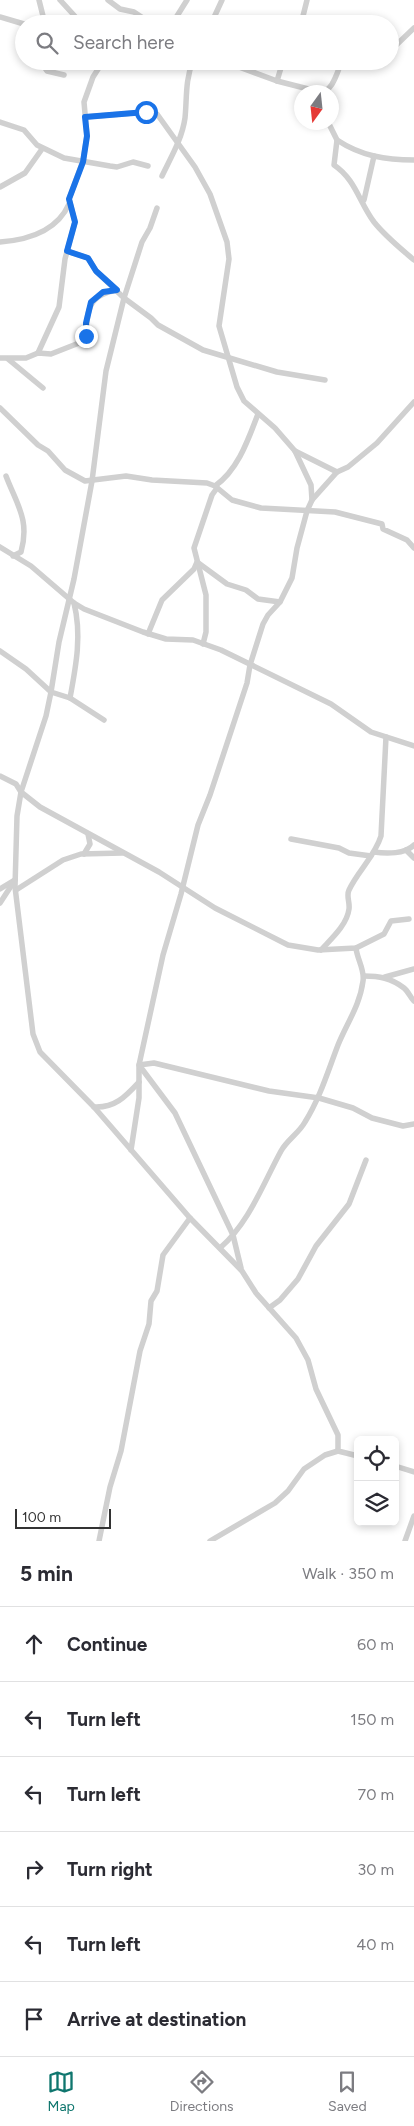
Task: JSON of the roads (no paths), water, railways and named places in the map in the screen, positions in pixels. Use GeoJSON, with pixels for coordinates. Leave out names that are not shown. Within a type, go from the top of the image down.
{"type":"FeatureCollection","features":[{"type":"Feature","properties":{"kind":"street"},"geometry":{"type":"LineString","coordinates":[[39,0],[43,15]]}},
{"type":"Feature","properties":{"kind":"street"},"geometry":{"type":"LineString","coordinates":[[60,0],[74,15]]}},
{"type":"Feature","properties":{"kind":"street"},"geometry":{"type":"LineString","coordinates":[[108,0],[120,8],[138,15]]}},
{"type":"Feature","properties":{"kind":"street"},"geometry":{"type":"LineString","coordinates":[[178,15],[187,0]]}},
{"type":"Feature","properties":{"kind":"street"},"geometry":{"type":"LineString","coordinates":[[215,15],[222,0]]}},
{"type":"Feature","properties":{"kind":"street"},"geometry":{"type":"LineString","coordinates":[[303,15],[307,0]]}},
{"type":"Feature","properties":{"kind":"street"},"geometry":{"type":"LineString","coordinates":[[0,17],[15,21]]}},
{"type":"Feature","properties":{"kind":"street"},"geometry":{"type":"LineString","coordinates":[[399,42],[414,28]]}},
{"type":"Feature","properties":{"kind":"street"},"geometry":{"type":"LineString","coordinates":[[46,70],[64,74]]}},
{"type":"Feature","properties":{"kind":"street"},"geometry":{"type":"LineString","coordinates":[[0,242],[37,234],[65,213],[83,162],[87,136],[84,112],[86,94],[98,70]]}},
{"type":"Feature","properties":{"kind":"street"},"geometry":{"type":"LineString","coordinates":[[162,176],[178,143],[185,118],[189,70]]}},
{"type":"Feature","properties":{"kind":"street"},"geometry":{"type":"LineString","coordinates":[[247,70],[294,86]]}},
{"type":"Feature","properties":{"kind":"street"},"geometry":{"type":"LineString","coordinates":[[277,81],[280,70]]}},
{"type":"Feature","properties":{"kind":"street"},"geometry":{"type":"LineString","coordinates":[[330,85],[338,70]]}},
{"type":"Feature","properties":{"kind":"street"},"geometry":{"type":"LineString","coordinates":[[85,117],[152,112],[161,118],[210,194],[227,242],[229,260],[218,326],[237,387],[244,401],[275,428],[295,452],[311,485],[312,500]]}},
{"type":"Feature","properties":{"kind":"street"},"geometry":{"type":"LineString","coordinates":[[0,122],[24,130],[42,149],[64,158],[117,167],[133,162],[148,166]]}},
{"type":"Feature","properties":{"kind":"street"},"geometry":{"type":"LineString","coordinates":[[332,130],[337,140],[352,149],[391,160],[414,160]]}},
{"type":"Feature","properties":{"kind":"street"},"geometry":{"type":"LineString","coordinates":[[337,140],[334,165],[344,172],[370,216],[381,230],[414,260]]}},
{"type":"Feature","properties":{"kind":"street"},"geometry":{"type":"LineString","coordinates":[[0,186],[25,173],[42,149]]}},
{"type":"Feature","properties":{"kind":"street"},"geometry":{"type":"LineString","coordinates":[[364,203],[365,191],[374,156]]}},
{"type":"Feature","properties":{"kind":"street"},"geometry":{"type":"LineString","coordinates":[[38,353],[58,311],[67,251],[75,222],[69,204]]}},
{"type":"Feature","properties":{"kind":"street"},"geometry":{"type":"LineString","coordinates":[[157,208],[150,228],[142,242],[124,298],[106,371],[92,481],[51,692],[37,746],[21,792],[17,816],[15,880],[33,1034],[37,1047],[94,1107],[190,1218],[242,1271],[269,1308],[296,1338],[308,1360],[316,1389],[338,1435],[338,1450]]}},
{"type":"Feature","properties":{"kind":"street"},"geometry":{"type":"LineString","coordinates":[[67,251],[88,258],[96,271],[124,298],[158,325],[203,350],[277,372],[325,380]]}},
{"type":"Feature","properties":{"kind":"street"},"geometry":{"type":"LineString","coordinates":[[0,358],[26,358],[38,353],[51,354],[79,343],[86,336],[86,323],[91,302],[103,292],[117,290]]}},
{"type":"Feature","properties":{"kind":"street"},"geometry":{"type":"LineString","coordinates":[[8,359],[43,388]]}},
{"type":"Feature","properties":{"kind":"street"},"geometry":{"type":"LineString","coordinates":[[131,1150],[138,1112],[138,1065],[163,954],[183,888],[198,825],[210,795],[247,683],[250,665],[263,624],[268,615],[280,602],[292,578],[297,548],[312,500],[337,472],[348,467],[377,443],[414,402]]}},
{"type":"Feature","properties":{"kind":"street"},"geometry":{"type":"LineString","coordinates":[[0,408],[38,445],[48,451],[65,470],[85,481],[126,476],[152,480],[207,483],[216,487],[232,500],[261,508],[323,511],[352,515],[370,522],[382,524],[383,529],[406,540],[414,548]]}},
{"type":"Feature","properties":{"kind":"street"},"geometry":{"type":"LineString","coordinates":[[203,644],[206,632],[206,595],[194,548],[212,494],[240,456],[258,414]]}},
{"type":"Feature","properties":{"kind":"street"},"geometry":{"type":"LineString","coordinates":[[295,452],[337,472]]}},
{"type":"Feature","properties":{"kind":"street"},"geometry":{"type":"LineString","coordinates":[[6,476],[20,508],[24,524],[24,538],[20,552],[13,556]]}},
{"type":"Feature","properties":{"kind":"street"},"geometry":{"type":"LineString","coordinates":[[0,547],[43,576],[74,603],[148,634],[166,639],[185,639],[203,644],[331,704],[362,727],[414,746]]}},
{"type":"Feature","properties":{"kind":"street"},"geometry":{"type":"LineString","coordinates":[[197,562],[226,584],[246,590],[258,599],[280,602]]}},
{"type":"Feature","properties":{"kind":"street"},"geometry":{"type":"LineString","coordinates":[[148,634],[162,600],[194,569],[197,562]]}},
{"type":"Feature","properties":{"kind":"street"},"geometry":{"type":"LineString","coordinates":[[70,698],[79,632],[79,620],[74,603]]}},
{"type":"Feature","properties":{"kind":"street"},"geometry":{"type":"LineString","coordinates":[[0,651],[26,669],[51,692],[70,698],[104,720]]}},
{"type":"Feature","properties":{"kind":"street"},"geometry":{"type":"LineString","coordinates":[[320,950],[345,920],[349,908],[348,892],[381,836],[386,737]]}},
{"type":"Feature","properties":{"kind":"street"},"geometry":{"type":"LineString","coordinates":[[0,776],[16,784],[21,792],[40,806],[124,853],[215,908],[288,945],[320,950],[356,948],[384,934],[391,921],[409,919]]}},
{"type":"Feature","properties":{"kind":"street"},"geometry":{"type":"LineString","coordinates":[[84,854],[90,844],[88,834]]}},
{"type":"Feature","properties":{"kind":"street"},"geometry":{"type":"LineString","coordinates":[[291,839],[339,848],[350,854],[382,854],[406,850],[414,845]]}},
{"type":"Feature","properties":{"kind":"street"},"geometry":{"type":"LineString","coordinates":[[406,850],[414,858]]}},
{"type":"Feature","properties":{"kind":"street"},"geometry":{"type":"LineString","coordinates":[[16,890],[63,860],[84,854],[124,853]]}},
{"type":"Feature","properties":{"kind":"street"},"geometry":{"type":"LineString","coordinates":[[0,889],[15,880]]}},
{"type":"Feature","properties":{"kind":"street"},"geometry":{"type":"LineString","coordinates":[[0,903],[15,880]]}},
{"type":"Feature","properties":{"kind":"street"},"geometry":{"type":"LineString","coordinates":[[220,1248],[233,1236],[256,1200],[281,1150],[304,1124],[319,1098],[339,1042],[357,1006],[364,976],[356,948]]}},
{"type":"Feature","properties":{"kind":"street"},"geometry":{"type":"LineString","coordinates":[[364,976],[385,977],[414,969]]}},
{"type":"Feature","properties":{"kind":"street"},"geometry":{"type":"LineString","coordinates":[[385,977],[405,988],[414,1001]]}},
{"type":"Feature","properties":{"kind":"street"},"geometry":{"type":"LineString","coordinates":[[138,1065],[154,1063],[269,1091],[319,1098],[353,1108],[372,1118],[403,1126],[414,1124]]}},
{"type":"Feature","properties":{"kind":"street"},"geometry":{"type":"LineString","coordinates":[[138,1065],[175,1113],[233,1236],[242,1271]]}},
{"type":"Feature","properties":{"kind":"street"},"geometry":{"type":"LineString","coordinates":[[94,1107],[106,1108],[115,1103],[139,1082]]}},
{"type":"Feature","properties":{"kind":"street"},"geometry":{"type":"LineString","coordinates":[[269,1308],[280,1300],[298,1279],[316,1246],[349,1204],[366,1160]]}},
{"type":"Feature","properties":{"kind":"street"},"geometry":{"type":"LineString","coordinates":[[100,1541],[110,1487],[121,1451],[140,1351],[149,1324],[151,1301],[157,1291],[163,1255],[190,1218]]}},
{"type":"Feature","properties":{"kind":"street"},"geometry":{"type":"LineString","coordinates":[[210,1541],[275,1502],[288,1490],[304,1470],[325,1456],[338,1450],[354,1455]]}},
{"type":"Feature","properties":{"kind":"street"},"geometry":{"type":"LineString","coordinates":[[399,1467],[414,1472]]}},
{"type":"Feature","properties":{"kind":"street"},"geometry":{"type":"LineString","coordinates":[[405,1541],[414,1516]]}}]}
